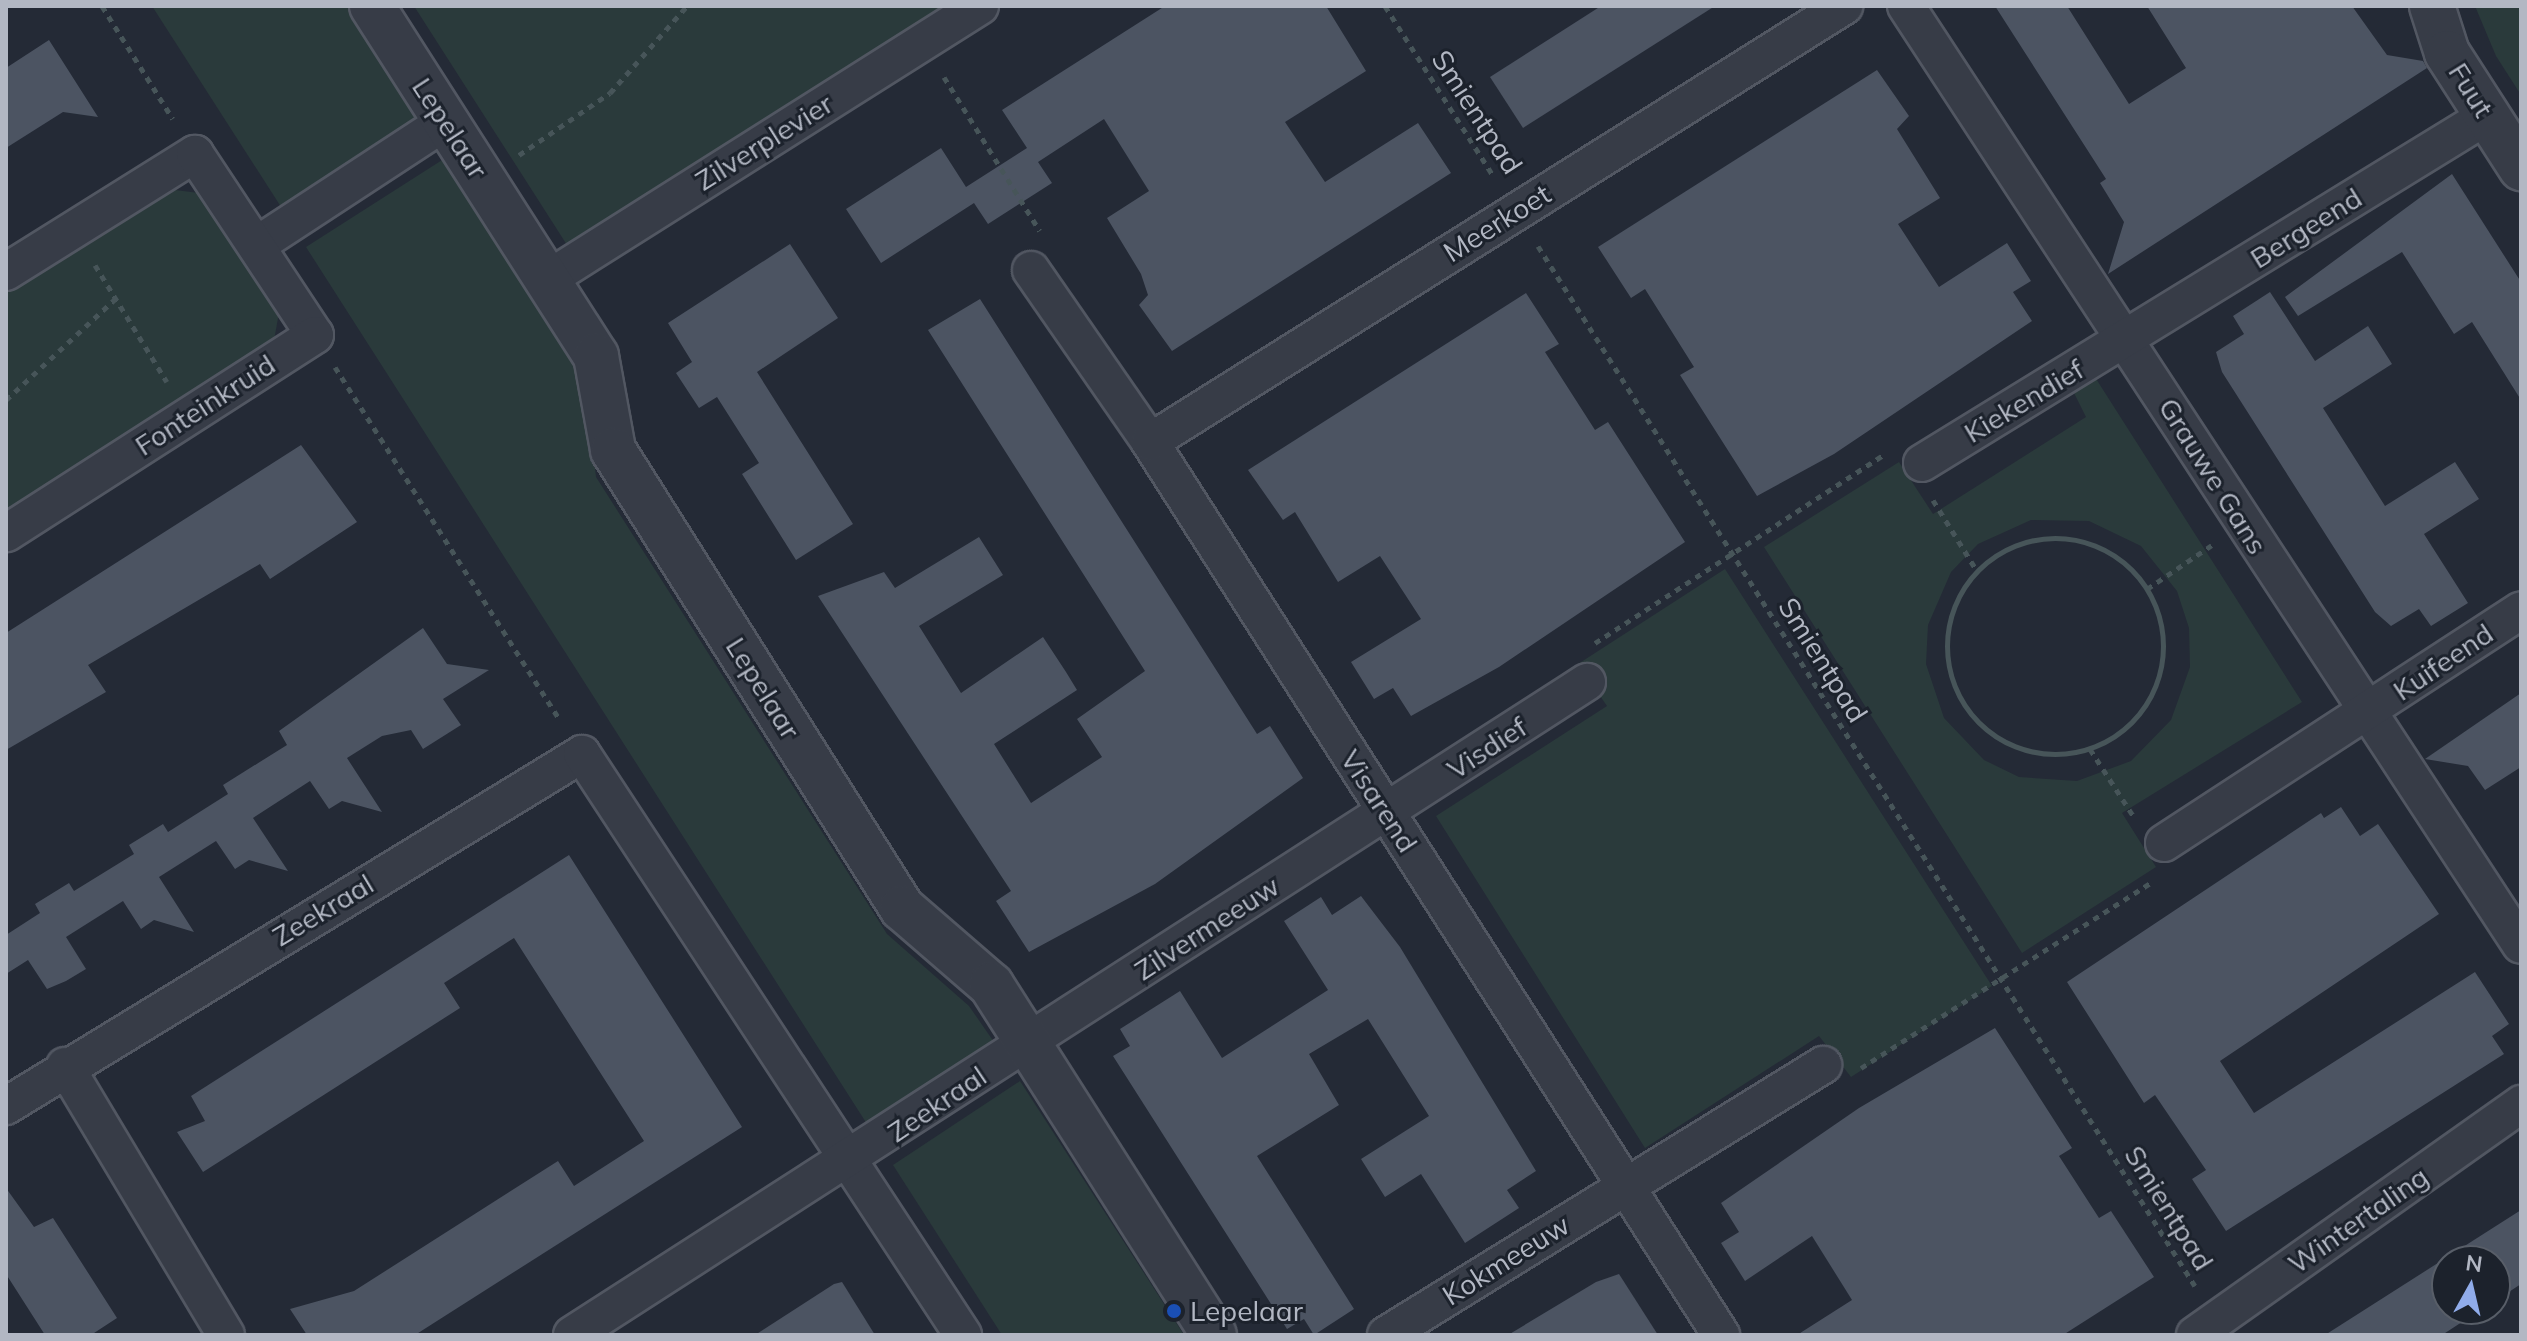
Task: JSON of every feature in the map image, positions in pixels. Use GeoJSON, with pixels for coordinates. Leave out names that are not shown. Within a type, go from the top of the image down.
{"type":"FeatureCollection","features":[{"type":"Feature","properties":{"kind":"street","name":"Lepelaar"},"geometry":{"type":"LineString","coordinates":[[372,6],[596,356],[621,463],[902,908],[991,985],[1214,1335]]}},
{"type":"Feature","properties":{"kind":"street","name":"Zilverplevier"},"geometry":{"type":"LineString","coordinates":[[548,279],[980,6]]}},
{"type":"Feature","properties":{"kind":"street","name":"Meerkoet"},"geometry":{"type":"LineString","coordinates":[[1150,442],[1844,6]]}},
{"type":"Feature","properties":{"kind":"street","name":"Grauwe Gans"},"geometry":{"type":"LineString","coordinates":[[1906,6],[2125,339],[2364,715],[2521,945]]}},
{"type":"Feature","properties":{"kind":"street","name":"Fuut"},"geometry":{"type":"LineString","coordinates":[[2432,6],[2447,53],[2521,168]]}},
{"type":"Feature","properties":{"kind":"street","name":"Bergeend"},"geometry":{"type":"LineString","coordinates":[[2125,339],[2487,116]]}},
{"type":"Feature","properties":{"kind":"street"},"geometry":{"type":"LineString","coordinates":[[260,243],[445,122]]}},
{"type":"Feature","properties":{"kind":"street"},"geometry":{"type":"LineString","coordinates":[[6,272],[195,154],[260,243],[315,335]]}},
{"type":"Feature","properties":{"kind":"street","name":"Visarend"},"geometry":{"type":"LineString","coordinates":[[1031,270],[1150,442],[1721,1335]]}},
{"type":"Feature","properties":{"kind":"street","name":"Fonteinkruid"},"geometry":{"type":"LineString","coordinates":[[6,533],[315,335]]}},
{"type":"Feature","properties":{"kind":"street","name":"Kiekendief"},"geometry":{"type":"LineString","coordinates":[[1926,479],[2125,339]]}},
{"type":"Feature","properties":{"kind":"street","name":"Kuifeend"},"geometry":{"type":"LineString","coordinates":[[2364,715],[2521,610]]}},
{"type":"Feature","properties":{"kind":"street","name":"Visdief"},"geometry":{"type":"LineString","coordinates":[[1387,813],[1587,665]]}},
{"type":"Feature","properties":{"kind":"street"},"geometry":{"type":"LineString","coordinates":[[2151,833],[2364,715]]}},
{"type":"Feature","properties":{"kind":"street"},"geometry":{"type":"LineString","coordinates":[[582,754],[846,1165],[963,1335]]}},
{"type":"Feature","properties":{"kind":"street","name":"Zeekraal"},"geometry":{"type":"LineString","coordinates":[[6,1106],[65,1066],[582,754]]}},
{"type":"Feature","properties":{"kind":"street","name":"Zilvermeeuw"},"geometry":{"type":"LineString","coordinates":[[1027,1043],[1387,813]]}},
{"type":"Feature","properties":{"kind":"street","name":"Zeekraal"},"geometry":{"type":"LineString","coordinates":[[572,1335],[846,1165],[1027,1043]]}},
{"type":"Feature","properties":{"kind":"street"},"geometry":{"type":"LineString","coordinates":[[65,1066],[226,1335]]}},
{"type":"Feature","properties":{"kind":"street"},"geometry":{"type":"LineString","coordinates":[[1626,1185],[1814,1071]]}},
{"type":"Feature","properties":{"kind":"street","name":"Wintertaling"},"geometry":{"type":"LineString","coordinates":[[2206,1328],[2521,1104]]}},
{"type":"Feature","properties":{"kind":"street","name":"Kokmeeuw"},"geometry":{"type":"LineString","coordinates":[[1386,1335],[1626,1185]]}},
{"type":"Feature","properties":{"kind":"path"},"geometry":{"type":"LineString","coordinates":[[102,6],[195,154]]}},
{"type":"Feature","properties":{"kind":"path"},"geometry":{"type":"LineString","coordinates":[[483,180],[610,93],[687,6]]}},
{"type":"Feature","properties":{"kind":"path","name":"Smientpad"},"geometry":{"type":"LineString","coordinates":[[1385,6],[2000,978],[2206,1328]]}},
{"type":"Feature","properties":{"kind":"path"},"geometry":{"type":"LineString","coordinates":[[923,42],[1052,252],[1031,270]]}},
{"type":"Feature","properties":{"kind":"path"},"geometry":{"type":"LineString","coordinates":[[72,231],[116,298],[185,418]]}},
{"type":"Feature","properties":{"kind":"path"},"geometry":{"type":"LineString","coordinates":[[6,400],[116,298]]}},
{"type":"Feature","properties":{"kind":"path"},"geometry":{"type":"LineString","coordinates":[[315,335],[582,754]]}},
{"type":"Feature","properties":{"kind":"path"},"geometry":{"type":"LineString","coordinates":[[1926,479],[1977,571]]}},
{"type":"Feature","properties":{"kind":"path"},"geometry":{"type":"LineString","coordinates":[[2147,589],[2243,524]]}},
{"type":"Feature","properties":{"kind":"path"},"geometry":{"type":"LineString","coordinates":[[2055,538],[2107,551],[2147,589],[2164,641],[2155,689],[2126,728],[2090,749],[2034,753],[1988,731],[1969,713],[1948,665],[1947,638],[1952,612],[1977,571],[2002,552],[2055,538]]}},
{"type":"Feature","properties":{"kind":"path"},"geometry":{"type":"LineString","coordinates":[[1587,665],[1731,552]]}},
{"type":"Feature","properties":{"kind":"path"},"geometry":{"type":"LineString","coordinates":[[2090,749],[2151,833]]}},
{"type":"Feature","properties":{"kind":"path"},"geometry":{"type":"LineString","coordinates":[[1814,1071],[1834,1086],[2000,978]]}},
{"type":"Feature","properties":{"kind":"shaded area"},"geometry":{"type":"Polygon","coordinates":[[[152,6],[355,6],[426,118],[283,210],[152,6]]]}},
{"type":"Feature","properties":{"kind":"shaded area"},"geometry":{"type":"Polygon","coordinates":[[[414,6],[951,6],[567,245],[414,6]]]}},
{"type":"Feature","properties":{"kind":"shaded area"},"geometry":{"type":"Polygon","coordinates":[[[2475,6],[2521,6],[2521,95],[2496,56],[2475,6]]]}},
{"type":"Feature","properties":{"kind":"shaded area"},"geometry":{"type":"Polygon","coordinates":[[[450,155],[584,370],[596,477],[887,934],[969,1006],[994,1042],[867,1124],[306,247],[450,155]]]}},
{"type":"Feature","properties":{"kind":"shaded area"},"geometry":{"type":"Polygon","coordinates":[[[167,189],[207,194],[280,307],[273,346],[6,516],[6,291],[167,189]]]}},
{"type":"Feature","properties":{"kind":"shaded area"},"geometry":{"type":"Polygon","coordinates":[[[2093,374],[2302,702],[2122,813],[2156,867],[2022,953],[1764,547],[1899,462],[1933,514],[2086,417],[2071,387],[2093,374]],[[2031,520],[1978,544],[1951,572],[1928,625],[1926,664],[1944,718],[1984,760],[2019,777],[2077,781],[2131,761],[2171,720],[2190,667],[2189,628],[2177,591],[2141,546],[2089,521],[2031,520]]]}},
{"type":"Feature","properties":{"kind":"shaded area"},"geometry":{"type":"Polygon","coordinates":[[[1725,569],[1992,986],[1851,1077],[1819,1036],[1645,1148],[1436,816],[1607,706],[1578,664],[1725,569]]]}},
{"type":"Feature","properties":{"kind":"shaded area"},"geometry":{"type":"Polygon","coordinates":[[[1020,1081],[1184,1335],[1002,1335],[893,1165],[1020,1081]]]}},
{"type":"Feature","properties":{"kind":"building"},"geometry":{"type":"Polygon","coordinates":[[[1165,6],[1326,6],[1366,71],[1285,122],[1325,182],[1418,123],[1451,173],[1172,351],[1139,305],[1148,295],[1141,274],[1107,218],[1149,191],[1104,119],[1038,162],[1052,183],[988,224],[974,203],[881,263],[846,209],[941,148],[966,187],[1027,148],[1002,110],[1165,6]]]}},
{"type":"Feature","properties":{"kind":"building"},"geometry":{"type":"Polygon","coordinates":[[[1601,6],[1715,6],[1523,128],[1490,77],[1601,6]]]}},
{"type":"Feature","properties":{"kind":"building"},"geometry":{"type":"Polygon","coordinates":[[[1995,6],[2067,6],[2129,104],[2186,68],[2147,6],[2352,6],[2387,55],[2423,61],[2427,68],[2108,274],[2124,222],[2100,183],[2106,179],[1995,6]]]}},
{"type":"Feature","properties":{"kind":"building"},"geometry":{"type":"Polygon","coordinates":[[[49,40],[98,117],[63,112],[6,148],[6,68],[49,40]]]}},
{"type":"Feature","properties":{"kind":"building"},"geometry":{"type":"Polygon","coordinates":[[[1877,70],[1909,116],[1897,129],[1940,198],[1898,224],[1939,287],[2007,243],[2031,281],[2013,292],[2032,321],[1834,454],[1757,496],[1680,375],[1694,367],[1645,289],[1631,298],[1598,247],[1877,70]]]}},
{"type":"Feature","properties":{"kind":"building"},"geometry":{"type":"Polygon","coordinates":[[[2452,174],[2521,282],[2521,400],[2472,322],[2454,334],[2402,252],[2298,316],[2285,297],[2452,174]]]}},
{"type":"Feature","properties":{"kind":"building"},"geometry":{"type":"Polygon","coordinates":[[[790,244],[838,318],[757,372],[853,524],[796,560],[742,474],[759,463],[717,397],[699,408],[676,373],[692,362],[668,323],[790,244]]]}},
{"type":"Feature","properties":{"kind":"building"},"geometry":{"type":"Polygon","coordinates":[[[2270,292],[2315,361],[2368,326],[2392,364],[2323,408],[2385,506],[2455,462],[2479,499],[2424,534],[2468,603],[2431,626],[2419,609],[2391,626],[2375,612],[2222,372],[2216,352],[2244,334],[2233,316],[2270,292]]]}},
{"type":"Feature","properties":{"kind":"building"},"geometry":{"type":"Polygon","coordinates":[[[1526,293],[1559,344],[1545,352],[1595,430],[1608,422],[1685,542],[1499,667],[1411,716],[1393,688],[1374,699],[1351,662],[1421,619],[1380,556],[1338,582],[1295,512],[1283,520],[1248,470],[1526,293]]]}},
{"type":"Feature","properties":{"kind":"building"},"geometry":{"type":"Polygon","coordinates":[[[980,299],[1257,734],[1270,726],[1303,778],[1155,884],[1029,952],[996,901],[1011,891],[818,596],[884,572],[895,588],[979,537],[1003,575],[919,626],[961,693],[1043,637],[1066,672],[1077,690],[994,744],[1031,803],[1102,757],[1077,719],[1145,671],[928,330],[980,299]]]}},
{"type":"Feature","properties":{"kind":"building"},"geometry":{"type":"Polygon","coordinates":[[[301,445],[357,522],[270,579],[260,564],[88,665],[106,692],[6,750],[6,633],[301,445]]]}},
{"type":"Feature","properties":{"kind":"building"},"geometry":{"type":"Polygon","coordinates":[[[423,628],[447,664],[489,670],[443,699],[461,725],[423,749],[411,730],[382,736],[347,758],[382,812],[342,801],[329,809],[310,781],[253,818],[288,871],[249,860],[235,869],[216,841],[159,877],[194,932],[154,920],[141,929],[123,901],[66,937],[86,969],[47,989],[28,960],[6,974],[6,935],[40,913],[35,904],[69,883],[74,891],[134,854],[129,845],[163,824],[168,832],[228,794],[223,785],[287,745],[279,731],[423,628]]]}},
{"type":"Feature","properties":{"kind":"building"},"geometry":{"type":"Polygon","coordinates":[[[2521,693],[2521,767],[2485,790],[2468,766],[2425,759],[2521,693]]]}},
{"type":"Feature","properties":{"kind":"building"},"geometry":{"type":"Polygon","coordinates":[[[2341,807],[2360,836],[2378,824],[2439,914],[2220,1061],[2254,1113],[2475,972],[2509,1024],[2492,1036],[2504,1054],[2226,1231],[2192,1179],[2206,1170],[2155,1095],[2144,1103],[2067,982],[2321,813],[2324,818],[2341,807]]]}},
{"type":"Feature","properties":{"kind":"building"},"geometry":{"type":"Polygon","coordinates":[[[569,855],[742,1127],[415,1335],[307,1335],[290,1309],[354,1291],[558,1161],[574,1186],[644,1141],[514,938],[444,983],[460,1008],[203,1172],[177,1132],[205,1121],[191,1096],[569,855]]]}},
{"type":"Feature","properties":{"kind":"building"},"geometry":{"type":"Polygon","coordinates":[[[1361,896],[1400,947],[1536,1171],[1507,1190],[1519,1208],[1465,1243],[1421,1174],[1385,1197],[1361,1159],[1429,1116],[1368,1019],[1309,1054],[1339,1105],[1257,1156],[1354,1309],[1314,1335],[1304,1319],[1287,1329],[1113,1056],[1130,1046],[1120,1029],[1180,991],[1222,1058],[1328,990],[1284,921],[1321,897],[1332,915],[1361,896]]]}},
{"type":"Feature","properties":{"kind":"building"},"geometry":{"type":"Polygon","coordinates":[[[1995,1028],[2072,1148],[2059,1156],[2099,1218],[2111,1211],[2154,1277],[2063,1335],[1797,1335],[1852,1300],[1812,1236],[1745,1281],[1721,1243],[1739,1232],[1721,1203],[1859,1108],[1995,1028]]]}},
{"type":"Feature","properties":{"kind":"building"},"geometry":{"type":"Polygon","coordinates":[[[6,1188],[34,1227],[53,1218],[117,1318],[91,1335],[45,1335],[6,1274],[6,1188]]]}},
{"type":"Feature","properties":{"kind":"building"},"geometry":{"type":"Polygon","coordinates":[[[2521,1210],[2521,1284],[2511,1291],[2511,1245],[2466,1245],[2521,1210]]]}},
{"type":"Feature","properties":{"kind":"building"},"geometry":{"type":"Polygon","coordinates":[[[2431,1267],[2431,1325],[2457,1325],[2442,1335],[2325,1335],[2431,1267]]]}},
{"type":"Feature","properties":{"kind":"building"},"geometry":{"type":"Polygon","coordinates":[[[1619,1274],[1658,1335],[1508,1335],[1596,1282],[1619,1274]]]}},
{"type":"Feature","properties":{"kind":"building"},"geometry":{"type":"Polygon","coordinates":[[[842,1282],[875,1335],[755,1335],[834,1284],[842,1282]]]}},
{"type":"Feature","properties":{"kind":"place","name":"Lepelaar"},"geometry":{"type":"Point","coordinates":[1174,1311]}}]}
